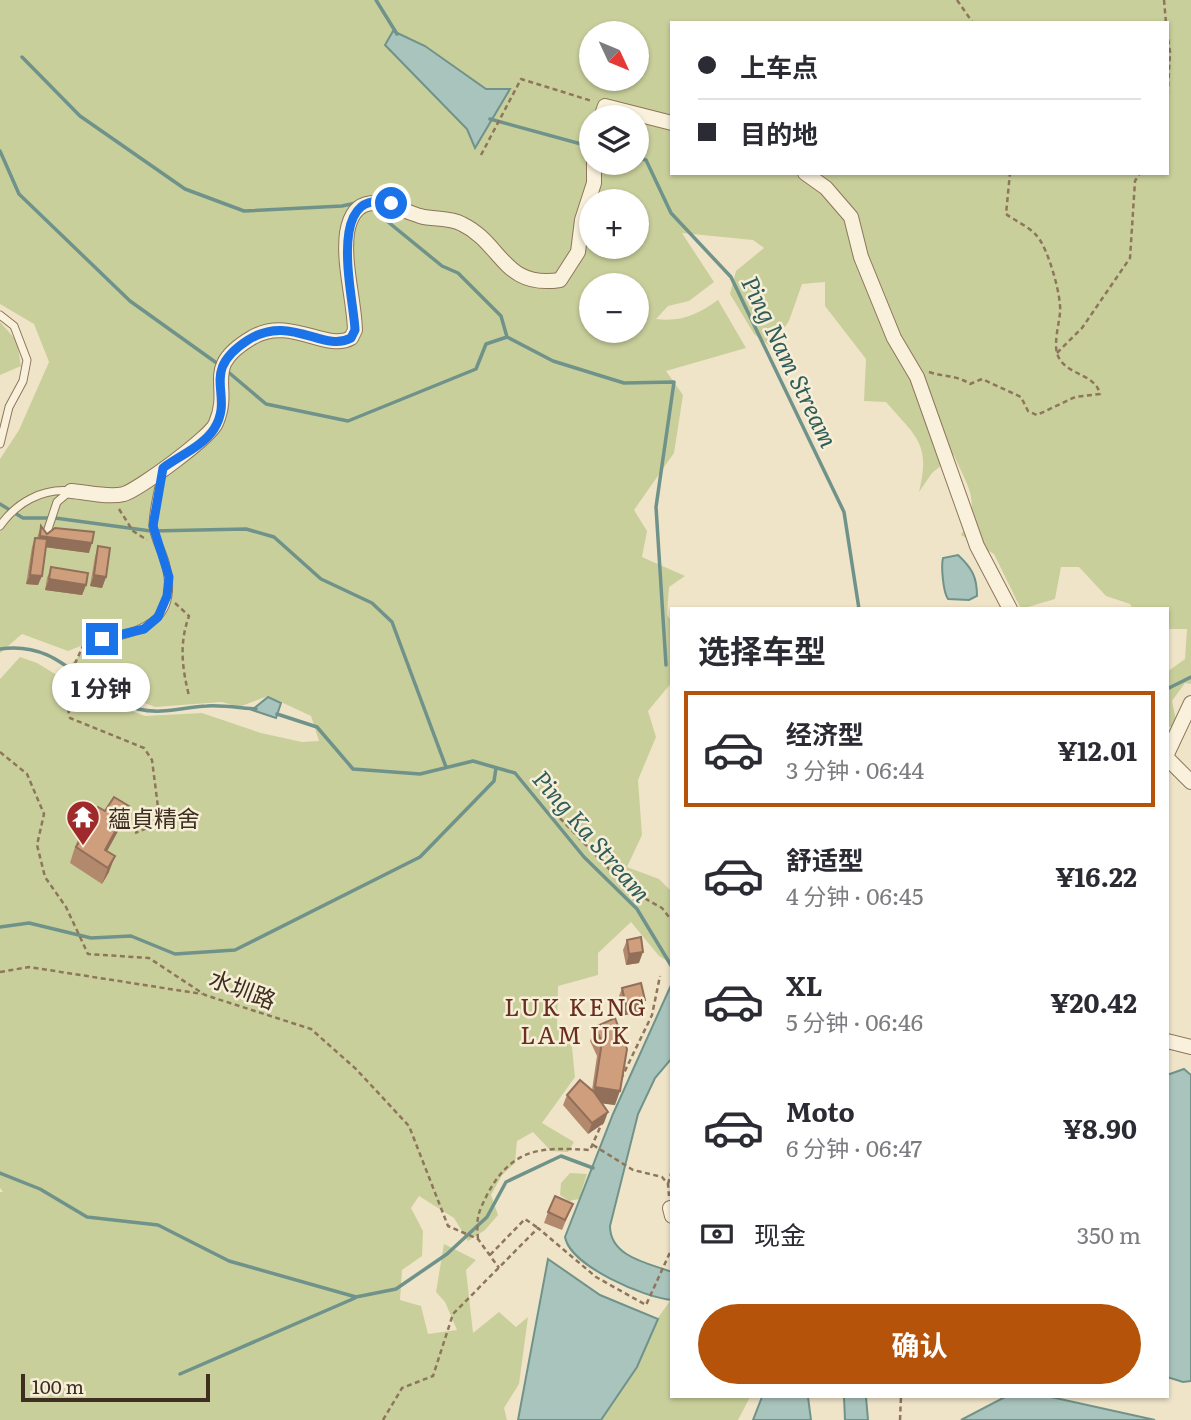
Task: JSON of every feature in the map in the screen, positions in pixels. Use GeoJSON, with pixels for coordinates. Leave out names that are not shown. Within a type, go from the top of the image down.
{"type":"FeatureCollection","features":[{"type":"Feature","properties":{"kind":"street"},"geometry":{"type":"LineString","coordinates":[[649,119],[670,123]]}},
{"type":"Feature","properties":{"kind":"street"},"geometry":{"type":"LineString","coordinates":[[71,491],[110,495],[132,490],[214,428],[221,408],[220,371],[226,359],[258,335],[280,329],[337,342],[353,336],[355,323],[347,235],[354,216],[362,208],[385,202],[420,216],[459,222],[521,276],[544,283],[559,280],[578,252],[582,220],[594,175]]}},
{"type":"Feature","properties":{"kind":"street"},"geometry":{"type":"LineString","coordinates":[[808,175],[826,188],[851,217],[861,257],[884,314],[917,377],[977,546],[1009,607]]}},
{"type":"Feature","properties":{"kind":"street"},"geometry":{"type":"LineString","coordinates":[[1169,752],[1191,703]]}},
{"type":"Feature","properties":{"kind":"street"},"geometry":{"type":"LineString","coordinates":[[1169,758],[1191,782]]}},
{"type":"Feature","properties":{"kind":"street"},"geometry":{"type":"LineString","coordinates":[[1169,1042],[1191,1047]]}},
{"type":"Feature","properties":{"kind":"lane"},"geometry":{"type":"LineString","coordinates":[[0,315],[14,326],[27,360],[23,381],[9,407],[0,444]]}},
{"type":"Feature","properties":{"kind":"lane"},"geometry":{"type":"LineString","coordinates":[[102,639],[144,629],[158,617],[167,596],[169,577],[153,526],[163,468]]}},
{"type":"Feature","properties":{"kind":"lane"},"geometry":{"type":"LineString","coordinates":[[0,526],[9,512],[27,500],[56,489],[71,491]]}},
{"type":"Feature","properties":{"kind":"lane"},"geometry":{"type":"LineString","coordinates":[[46,538],[57,502],[71,491]]}},
{"type":"Feature","properties":{"kind":"path"},"geometry":{"type":"LineString","coordinates":[[957,0],[972,21]]}},
{"type":"Feature","properties":{"kind":"path"},"geometry":{"type":"LineString","coordinates":[[1164,0],[1166,21]]}},
{"type":"Feature","properties":{"kind":"path"},"geometry":{"type":"LineString","coordinates":[[1169,45],[1169,71]]}},
{"type":"Feature","properties":{"kind":"path"},"geometry":{"type":"LineString","coordinates":[[481,155],[521,79],[586,105]]}},
{"type":"Feature","properties":{"kind":"path"},"geometry":{"type":"LineString","coordinates":[[917,377],[930,372],[942,377],[959,376],[970,384],[982,379],[1021,397],[1028,411],[1037,415],[1075,397],[1100,394],[1098,386],[1090,378],[1071,370],[1057,353],[1061,305],[1048,259],[1037,236],[1006,214],[1010,175]]}},
{"type":"Feature","properties":{"kind":"path"},"geometry":{"type":"LineString","coordinates":[[1057,353],[1082,328],[1130,258],[1135,181],[1138,175]]}},
{"type":"Feature","properties":{"kind":"path"},"geometry":{"type":"LineString","coordinates":[[110,495],[133,531],[162,550]]}},
{"type":"Feature","properties":{"kind":"path"},"geometry":{"type":"LineString","coordinates":[[167,596],[190,616],[182,636],[181,659],[189,696]]}},
{"type":"Feature","properties":{"kind":"path"},"geometry":{"type":"LineString","coordinates":[[102,639],[83,646],[65,686],[70,718],[144,748],[152,760],[159,815],[152,826],[135,833]]}},
{"type":"Feature","properties":{"kind":"path","name":"水圳路"},"geometry":{"type":"LineString","coordinates":[[0,752],[27,774],[44,814],[37,845],[45,877],[66,907],[88,954],[149,958],[205,995],[310,1029],[356,1069],[409,1126],[448,1226],[478,1240],[499,1268]]}},
{"type":"Feature","properties":{"kind":"path"},"geometry":{"type":"LineString","coordinates":[[554,812],[612,872],[626,879],[635,893],[662,908],[670,918]]}},
{"type":"Feature","properties":{"kind":"path"},"geometry":{"type":"LineString","coordinates":[[0,972],[29,967],[205,995]]}},
{"type":"Feature","properties":{"kind":"path"},"geometry":{"type":"LineString","coordinates":[[618,1087],[652,1015],[660,976]]}},
{"type":"Feature","properties":{"kind":"path"},"geometry":{"type":"LineString","coordinates":[[478,1240],[476,1217],[499,1174],[517,1157],[549,1147],[590,1150],[603,1122]]}},
{"type":"Feature","properties":{"kind":"path"},"geometry":{"type":"LineString","coordinates":[[593,1145],[633,1170],[662,1177],[668,1184]]}},
{"type":"Feature","properties":{"kind":"path"},"geometry":{"type":"LineString","coordinates":[[670,1177],[670,1203]]}},
{"type":"Feature","properties":{"kind":"path"},"geometry":{"type":"LineString","coordinates":[[490,1255],[525,1219],[596,1277],[646,1305],[670,1252]]}},
{"type":"Feature","properties":{"kind":"path"},"geometry":{"type":"LineString","coordinates":[[383,1420],[402,1388],[433,1376],[453,1314],[538,1228]]}},
{"type":"Feature","properties":{"kind":"path"},"geometry":{"type":"LineString","coordinates":[[900,1420],[901,1398]]}},
{"type":"Feature","properties":{"kind":"green space"},"geometry":{"type":"Polygon","coordinates":[[[0,0],[1191,0],[1191,684],[1185,683],[1172,701],[1177,725],[1169,727],[1169,671],[1185,659],[1187,629],[1169,629],[1169,607],[1132,607],[1106,596],[1079,567],[1061,567],[1055,599],[1020,607],[994,554],[961,535],[971,513],[972,503],[968,486],[954,455],[932,473],[919,492],[922,451],[913,433],[886,402],[864,401],[866,359],[825,306],[825,282],[802,284],[789,321],[771,347],[754,334],[730,294],[736,271],[764,248],[753,240],[682,233],[714,282],[689,301],[668,306],[656,319],[688,316],[718,300],[746,348],[666,371],[683,395],[674,453],[634,510],[647,531],[642,557],[685,576],[669,587],[667,615],[670,619],[670,684],[648,711],[656,737],[638,780],[642,835],[627,867],[659,879],[670,890],[670,963],[659,956],[631,922],[598,953],[598,975],[558,986],[557,1025],[572,1047],[575,1077],[542,1123],[574,1142],[568,1152],[551,1151],[533,1132],[517,1141],[515,1163],[502,1175],[491,1195],[498,1215],[485,1230],[468,1241],[454,1218],[419,1196],[411,1208],[423,1231],[422,1256],[402,1270],[400,1300],[421,1306],[428,1334],[457,1330],[445,1302],[436,1292],[444,1244],[476,1260],[466,1270],[473,1333],[499,1312],[516,1327],[528,1317],[519,1384],[504,1408],[507,1420],[0,1420],[0,1192],[3,1192],[0,1188],[0,679],[20,657],[37,663],[88,694],[145,716],[202,713],[261,733],[302,742],[319,741],[311,716],[268,696],[239,707],[222,702],[155,707],[104,687],[70,665],[83,652],[112,644],[100,623],[91,642],[68,651],[22,634],[0,653],[0,459],[19,430],[49,362],[34,324],[0,304],[0,0]]]}},
{"type":"Feature","properties":{"kind":"green space"},"geometry":{"type":"Polygon","coordinates":[[[0,322],[17,341],[21,366],[0,375],[0,322]]]}},
{"type":"Feature","properties":{"kind":"green space"},"geometry":{"type":"Polygon","coordinates":[[[570,1173],[587,1174],[579,1199],[569,1201],[560,1195],[561,1183],[570,1173]]]}},
{"type":"Feature","properties":{"kind":"green space"},"geometry":{"type":"Polygon","coordinates":[[[670,1301],[670,1398],[749,1398],[738,1420],[602,1420],[600,1410],[634,1350],[670,1301]]]}},
{"type":"Feature","properties":{"kind":"water"},"geometry":{"type":"Polygon","coordinates":[[[393,31],[425,46],[486,89],[510,89],[475,148],[467,129],[385,45],[393,31]]]}},
{"type":"Feature","properties":{"kind":"water"},"geometry":{"type":"Polygon","coordinates":[[[958,555],[975,578],[977,596],[969,600],[948,599],[945,591],[943,558],[958,555]]]}},
{"type":"Feature","properties":{"kind":"water"},"geometry":{"type":"Polygon","coordinates":[[[268,697],[281,703],[276,718],[252,710],[268,697]]]}},
{"type":"Feature","properties":{"kind":"water"},"geometry":{"type":"Polygon","coordinates":[[[670,987],[670,1060],[655,1078],[638,1114],[610,1226],[616,1245],[623,1252],[670,1271],[670,1300],[610,1279],[580,1259],[565,1237],[613,1114],[670,987]]]}},
{"type":"Feature","properties":{"kind":"water"},"geometry":{"type":"Polygon","coordinates":[[[1184,1069],[1191,1075],[1191,1381],[1183,1382],[1169,1378],[1169,1074],[1184,1069]]]}},
{"type":"Feature","properties":{"kind":"water"},"geometry":{"type":"Polygon","coordinates":[[[548,1259],[600,1295],[658,1319],[637,1367],[601,1420],[518,1420],[548,1259]]]}},
{"type":"Feature","properties":{"kind":"water"},"geometry":{"type":"Polygon","coordinates":[[[762,1398],[808,1398],[811,1420],[753,1420],[762,1398]]]}},
{"type":"Feature","properties":{"kind":"water"},"geometry":{"type":"Polygon","coordinates":[[[844,1398],[866,1398],[868,1420],[845,1420],[844,1398]]]}},
{"type":"Feature","properties":{"kind":"water"},"geometry":{"type":"Polygon","coordinates":[[[1003,1398],[1056,1398],[1155,1420],[961,1420],[1003,1398]]]}},
{"type":"Feature","properties":{"kind":"building"},"geometry":{"type":"Polygon","coordinates":[[[41,526],[47,534],[55,528],[94,532],[92,543],[40,536],[41,526]]]}},
{"type":"Feature","properties":{"kind":"building"},"geometry":{"type":"Polygon","coordinates":[[[35,538],[47,539],[42,576],[30,575],[35,538]]]}},
{"type":"Feature","properties":{"kind":"building"},"geometry":{"type":"Polygon","coordinates":[[[98,546],[110,548],[106,577],[94,575],[98,546]]]}},
{"type":"Feature","properties":{"kind":"building"},"geometry":{"type":"Polygon","coordinates":[[[51,567],[88,573],[86,585],[49,579],[51,567]]]}},
{"type":"Feature","properties":{"kind":"building"},"geometry":{"type":"Polygon","coordinates":[[[114,797],[129,806],[105,850],[115,856],[108,868],[76,847],[83,836],[80,834],[98,807],[105,811],[114,797]]]}},
{"type":"Feature","properties":{"kind":"building"},"geometry":{"type":"Polygon","coordinates":[[[641,937],[643,952],[629,954],[627,940],[641,937]]]}},
{"type":"Feature","properties":{"kind":"building"},"geometry":{"type":"Polygon","coordinates":[[[641,983],[645,1000],[626,1005],[622,988],[641,983]]]}},
{"type":"Feature","properties":{"kind":"building"},"geometry":{"type":"Polygon","coordinates":[[[615,1018],[627,1049],[620,1091],[595,1087],[602,1042],[595,1027],[615,1018]]]}},
{"type":"Feature","properties":{"kind":"building"},"geometry":{"type":"Polygon","coordinates":[[[580,1080],[594,1092],[608,1112],[592,1123],[567,1095],[580,1080]]]}},
{"type":"Feature","properties":{"kind":"building"},"geometry":{"type":"Polygon","coordinates":[[[555,1196],[573,1204],[565,1220],[548,1212],[555,1196]]]}},
{"type":"Feature","properties":{"kind":"waterway","name":"Ping Nam Stream"},"geometry":{"type":"LineString","coordinates":[[376,0],[397,34]]}},
{"type":"Feature","properties":{"kind":"waterway"},"geometry":{"type":"LineString","coordinates":[[22,57],[80,116],[185,189],[244,211],[356,203]]}},
{"type":"Feature","properties":{"kind":"waterway","name":"Ping Nam Stream"},"geometry":{"type":"LineString","coordinates":[[490,119],[579,143]]}},
{"type":"Feature","properties":{"kind":"waterway"},"geometry":{"type":"LineString","coordinates":[[0,151],[19,194],[130,301],[218,364]]}},
{"type":"Feature","properties":{"kind":"waterway","name":"Ping Nam Stream"},"geometry":{"type":"LineString","coordinates":[[649,166],[671,213],[731,277],[844,512],[859,607]]}},
{"type":"Feature","properties":{"kind":"waterway"},"geometry":{"type":"LineString","coordinates":[[371,208],[442,266],[458,273],[501,316],[507,337]]}},
{"type":"Feature","properties":{"kind":"waterway"},"geometry":{"type":"LineString","coordinates":[[227,371],[266,404],[348,421],[476,369],[486,344],[507,337],[553,361],[624,383],[674,382],[656,507],[666,665]]}},
{"type":"Feature","properties":{"kind":"waterway"},"geometry":{"type":"LineString","coordinates":[[0,504],[23,518],[55,518],[151,531],[246,529],[274,537],[321,579],[372,603],[392,622],[446,767]]}},
{"type":"Feature","properties":{"kind":"waterway","name":"Ping Ka Stream"},"geometry":{"type":"LineString","coordinates":[[0,649],[22,648],[41,653],[57,660],[119,702],[138,709],[164,711],[213,706],[256,709]]}},
{"type":"Feature","properties":{"kind":"waterway"},"geometry":{"type":"LineString","coordinates":[[1169,688],[1191,677]]}},
{"type":"Feature","properties":{"kind":"waterway","name":"Ping Ka Stream"},"geometry":{"type":"LineString","coordinates":[[277,714],[317,727],[353,769],[420,774],[473,761],[515,773],[584,857],[637,909],[670,964]]}},
{"type":"Feature","properties":{"kind":"waterway"},"geometry":{"type":"LineString","coordinates":[[0,927],[29,923],[91,938],[131,936],[175,954],[235,950],[420,857],[494,781],[496,768]]}},
{"type":"Feature","properties":{"kind":"waterway"},"geometry":{"type":"LineString","coordinates":[[0,1173],[40,1189],[87,1217],[158,1225],[229,1261],[356,1297],[396,1289],[447,1254],[487,1217],[506,1182],[561,1156],[593,1168]]}},
{"type":"Feature","properties":{"kind":"waterway"},"geometry":{"type":"LineString","coordinates":[[180,1374],[355,1298]]}},
{"type":"Feature","properties":{"kind":"place","name":"蘊貞精舍"},"geometry":{"type":"Point","coordinates":[83,847]}},
{"type":"Feature","properties":{"kind":"district","name":"LUK KENG LAM UK"},"geometry":{"type":"Point","coordinates":[576,1019]}},
{"type":"Feature","properties":{"kind":"route"},"geometry":{"type":"LineString","coordinates":[[102,639],[139,632],[158,617],[169,585],[162,550],[153,526],[163,468],[195,446],[214,428],[221,408],[219,378],[223,364],[230,354],[244,343],[265,332],[293,330],[337,342],[351,338],[355,330],[348,260],[349,225],[354,216],[367,205],[381,201],[391,203]]}}]}
